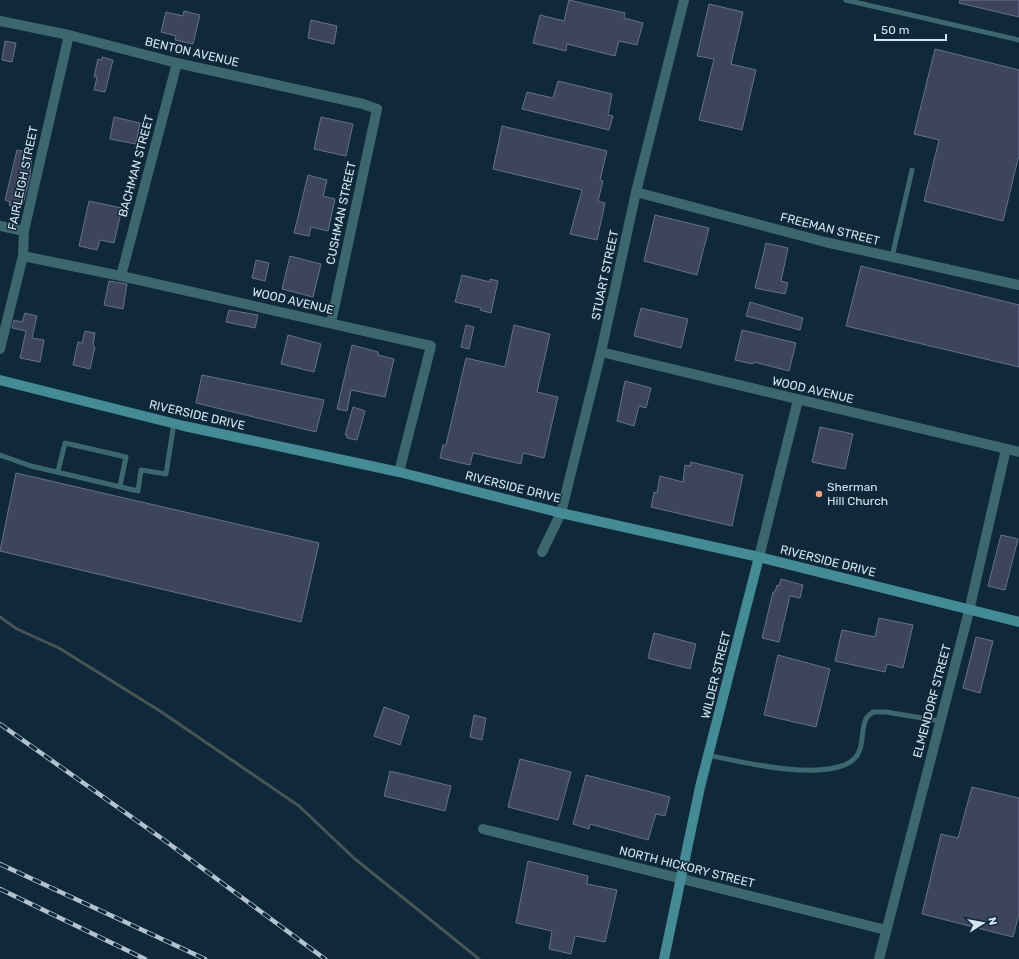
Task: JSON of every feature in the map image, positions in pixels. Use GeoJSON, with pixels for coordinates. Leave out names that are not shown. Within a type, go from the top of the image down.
{"type":"FeatureCollection","features":[{"type":"Feature","properties":{"kind":"street","name":"STUART STREET"},"geometry":{"type":"LineString","coordinates":[[542,552],[561,513],[601,352],[636,192],[684,0]]}},
{"type":"Feature","properties":{"kind":"street","name":"BENTON AVENUE"},"geometry":{"type":"LineString","coordinates":[[0,21],[68,35],[177,63],[363,104],[377,109]]}},
{"type":"Feature","properties":{"kind":"street","name":"FAIRLEIGH STREET"},"geometry":{"type":"LineString","coordinates":[[0,349],[23,256],[24,232],[68,35]]}},
{"type":"Feature","properties":{"kind":"street","name":"BACHMAN STREET"},"geometry":{"type":"LineString","coordinates":[[120,276],[177,63]]}},
{"type":"Feature","properties":{"kind":"street","name":"CUSHMAN STREET"},"geometry":{"type":"LineString","coordinates":[[331,323],[377,109]]}},
{"type":"Feature","properties":{"kind":"street","name":"FREEMAN STREET"},"geometry":{"type":"LineString","coordinates":[[636,192],[824,242],[1019,285]]}},
{"type":"Feature","properties":{"kind":"street"},"geometry":{"type":"LineString","coordinates":[[0,226],[24,232]]}},
{"type":"Feature","properties":{"kind":"street","name":"WOOD AVENUE"},"geometry":{"type":"LineString","coordinates":[[23,256],[120,276],[431,346],[399,472]]}},
{"type":"Feature","properties":{"kind":"street","name":"WOOD AVENUE"},"geometry":{"type":"LineString","coordinates":[[601,352],[1019,452]]}},
{"type":"Feature","properties":{"kind":"street","name":"RIVERSIDE DRIVE"},"geometry":{"type":"LineString","coordinates":[[0,380],[174,423],[399,472],[561,513],[759,557],[969,611],[1019,622]]}},
{"type":"Feature","properties":{"kind":"street","name":"WILDER STREET"},"geometry":{"type":"LineString","coordinates":[[664,959],[708,755],[798,400]]}},
{"type":"Feature","properties":{"kind":"street","name":"ELMENDORF STREET"},"geometry":{"type":"LineString","coordinates":[[879,959],[969,611],[1006,449]]}},
{"type":"Feature","properties":{"kind":"street","name":"NORTH HICKORY STREET"},"geometry":{"type":"LineString","coordinates":[[483,829],[886,930]]}},
{"type":"Feature","properties":{"kind":"lane"},"geometry":{"type":"LineString","coordinates":[[846,0],[1019,40]]}},
{"type":"Feature","properties":{"kind":"lane"},"geometry":{"type":"LineString","coordinates":[[892,257],[912,170]]}},
{"type":"Feature","properties":{"kind":"lane"},"geometry":{"type":"LineString","coordinates":[[0,455],[31,466],[58,471],[138,491],[141,470],[166,474],[174,423]]}},
{"type":"Feature","properties":{"kind":"lane"},"geometry":{"type":"LineString","coordinates":[[58,471],[65,443],[72,444],[126,458],[120,486]]}},
{"type":"Feature","properties":{"kind":"lane"},"geometry":{"type":"LineString","coordinates":[[708,755],[753,764],[816,771],[835,769],[855,758],[861,746],[866,719],[873,712],[886,712],[940,721]]}},
{"type":"Feature","properties":{"kind":"building"},"geometry":{"type":"Polygon","coordinates":[[[569,0],[625,13],[624,18],[643,23],[637,45],[619,41],[615,56],[567,44],[566,51],[533,43],[540,15],[564,21],[569,0]]]}},
{"type":"Feature","properties":{"kind":"building"},"geometry":{"type":"Polygon","coordinates":[[[960,0],[1019,0],[1019,17],[959,3],[960,0]]]}},
{"type":"Feature","properties":{"kind":"building"},"geometry":{"type":"Polygon","coordinates":[[[709,4],[743,12],[731,64],[756,70],[742,130],[699,120],[714,59],[697,56],[709,4]]]}},
{"type":"Feature","properties":{"kind":"building"},"geometry":{"type":"Polygon","coordinates":[[[184,11],[200,15],[193,44],[175,40],[176,36],[161,32],[166,12],[183,16],[184,11]]]}},
{"type":"Feature","properties":{"kind":"building"},"geometry":{"type":"Polygon","coordinates":[[[311,20],[337,26],[334,44],[308,38],[311,20]]]}},
{"type":"Feature","properties":{"kind":"building"},"geometry":{"type":"Polygon","coordinates":[[[5,41],[16,43],[12,62],[2,60],[5,41]]]}},
{"type":"Feature","properties":{"kind":"building"},"geometry":{"type":"Polygon","coordinates":[[[935,49],[1019,70],[1019,155],[1003,221],[924,201],[939,140],[914,134],[935,49]]]}},
{"type":"Feature","properties":{"kind":"building"},"geometry":{"type":"Polygon","coordinates":[[[102,57],[113,60],[105,92],[94,90],[97,77],[94,77],[98,59],[102,60],[102,57]]]}},
{"type":"Feature","properties":{"kind":"building"},"geometry":{"type":"Polygon","coordinates":[[[558,81],[612,94],[608,115],[613,116],[609,130],[522,109],[527,92],[553,98],[558,81]]]}},
{"type":"Feature","properties":{"kind":"building"},"geometry":{"type":"Polygon","coordinates":[[[114,117],[140,123],[136,144],[110,139],[114,117]]]}},
{"type":"Feature","properties":{"kind":"building"},"geometry":{"type":"Polygon","coordinates":[[[321,117],[353,124],[346,156],[314,149],[321,117]]]}},
{"type":"Feature","properties":{"kind":"building"},"geometry":{"type":"Polygon","coordinates":[[[502,126],[607,151],[600,180],[603,181],[598,201],[605,203],[597,240],[570,234],[582,190],[493,169],[502,126]]]}},
{"type":"Feature","properties":{"kind":"building"},"geometry":{"type":"Polygon","coordinates":[[[17,150],[32,153],[30,176],[23,204],[18,203],[17,207],[9,205],[10,202],[5,200],[17,150]]]}},
{"type":"Feature","properties":{"kind":"building"},"geometry":{"type":"Polygon","coordinates":[[[308,175],[327,180],[323,196],[335,199],[328,231],[311,227],[309,236],[294,233],[308,175]]]}},
{"type":"Feature","properties":{"kind":"building"},"geometry":{"type":"Polygon","coordinates":[[[89,201],[122,208],[114,243],[100,240],[97,250],[79,246],[89,201]]]}},
{"type":"Feature","properties":{"kind":"building"},"geometry":{"type":"Polygon","coordinates":[[[655,215],[709,228],[697,275],[644,261],[655,215]]]}},
{"type":"Feature","properties":{"kind":"building"},"geometry":{"type":"Polygon","coordinates":[[[766,243],[788,248],[781,281],[788,283],[785,294],[755,288],[766,243]]]}},
{"type":"Feature","properties":{"kind":"building"},"geometry":{"type":"Polygon","coordinates":[[[290,256],[321,264],[313,297],[282,289],[290,256]]]}},
{"type":"Feature","properties":{"kind":"building"},"geometry":{"type":"Polygon","coordinates":[[[256,260],[269,263],[265,281],[252,278],[256,260]]]}},
{"type":"Feature","properties":{"kind":"building"},"geometry":{"type":"Polygon","coordinates":[[[861,266],[1019,305],[1019,367],[846,326],[861,266]]]}},
{"type":"Feature","properties":{"kind":"building"},"geometry":{"type":"Polygon","coordinates":[[[462,275],[490,282],[490,279],[498,281],[491,313],[480,310],[481,308],[455,302],[462,275]]]}},
{"type":"Feature","properties":{"kind":"building"},"geometry":{"type":"Polygon","coordinates":[[[109,281],[127,284],[123,309],[104,305],[109,281]]]}},
{"type":"Feature","properties":{"kind":"building"},"geometry":{"type":"Polygon","coordinates":[[[750,302],[803,318],[800,330],[746,316],[750,302]]]}},
{"type":"Feature","properties":{"kind":"building"},"geometry":{"type":"Polygon","coordinates":[[[641,308],[688,319],[681,348],[634,336],[641,308]]]}},
{"type":"Feature","properties":{"kind":"building"},"geometry":{"type":"Polygon","coordinates":[[[229,310],[258,315],[255,328],[226,322],[229,310]]]}},
{"type":"Feature","properties":{"kind":"building"},"geometry":{"type":"Polygon","coordinates":[[[25,313],[37,316],[32,338],[44,340],[40,362],[20,358],[26,331],[12,328],[14,320],[22,322],[25,313]]]}},
{"type":"Feature","properties":{"kind":"building"},"geometry":{"type":"Polygon","coordinates":[[[466,325],[474,327],[469,349],[461,347],[466,325]]]}},
{"type":"Feature","properties":{"kind":"building"},"geometry":{"type":"Polygon","coordinates":[[[514,325],[550,334],[537,392],[558,397],[544,458],[523,453],[521,464],[473,453],[470,465],[440,458],[443,445],[446,445],[466,358],[505,367],[514,325]]]}},
{"type":"Feature","properties":{"kind":"building"},"geometry":{"type":"Polygon","coordinates":[[[742,330],[796,343],[789,371],[754,362],[753,364],[735,360],[742,330]]]}},
{"type":"Feature","properties":{"kind":"building"},"geometry":{"type":"Polygon","coordinates":[[[85,331],[95,333],[93,345],[95,347],[90,369],[73,365],[78,342],[82,343],[85,331]]]}},
{"type":"Feature","properties":{"kind":"building"},"geometry":{"type":"Polygon","coordinates":[[[288,335],[321,344],[314,372],[281,364],[288,335]]]}},
{"type":"Feature","properties":{"kind":"building"},"geometry":{"type":"Polygon","coordinates":[[[352,345],[378,352],[378,355],[394,359],[385,397],[351,390],[347,411],[337,409],[352,345]]]}},
{"type":"Feature","properties":{"kind":"building"},"geometry":{"type":"Polygon","coordinates":[[[202,375],[324,400],[316,432],[196,403],[202,375]]]}},
{"type":"Feature","properties":{"kind":"building"},"geometry":{"type":"Polygon","coordinates":[[[625,381],[651,388],[646,408],[639,406],[634,426],[617,421],[625,381]]]}},
{"type":"Feature","properties":{"kind":"building"},"geometry":{"type":"Polygon","coordinates":[[[353,407],[365,411],[357,440],[347,438],[347,435],[345,435],[353,407]]]}},
{"type":"Feature","properties":{"kind":"building"},"geometry":{"type":"Polygon","coordinates":[[[820,427],[853,434],[845,469],[812,462],[820,427]]]}},
{"type":"Feature","properties":{"kind":"building"},"geometry":{"type":"Polygon","coordinates":[[[691,462],[743,475],[732,526],[651,507],[654,492],[657,493],[660,476],[683,482],[685,465],[690,466],[691,462]]]}},
{"type":"Feature","properties":{"kind":"building"},"geometry":{"type":"Polygon","coordinates":[[[16,473],[319,543],[301,622],[0,551],[16,473]]]}},
{"type":"Feature","properties":{"kind":"building"},"geometry":{"type":"Polygon","coordinates":[[[1001,535],[1018,539],[1005,590],[988,586],[1001,535]]]}},
{"type":"Feature","properties":{"kind":"building"},"geometry":{"type":"Polygon","coordinates":[[[781,579],[803,585],[800,598],[790,596],[779,642],[762,638],[773,592],[775,592],[777,585],[779,586],[781,579]]]}},
{"type":"Feature","properties":{"kind":"building"},"geometry":{"type":"Polygon","coordinates":[[[879,618],[913,625],[903,668],[887,664],[885,672],[835,661],[842,630],[875,637],[879,618]]]}},
{"type":"Feature","properties":{"kind":"building"},"geometry":{"type":"Polygon","coordinates":[[[654,633],[696,644],[690,669],[648,658],[654,633]]]}},
{"type":"Feature","properties":{"kind":"building"},"geometry":{"type":"Polygon","coordinates":[[[976,637],[993,641],[980,693],[963,688],[976,637]]]}},
{"type":"Feature","properties":{"kind":"building"},"geometry":{"type":"Polygon","coordinates":[[[778,655],[830,669],[816,727],[764,715],[778,655]]]}},
{"type":"Feature","properties":{"kind":"building"},"geometry":{"type":"Polygon","coordinates":[[[384,707],[409,716],[400,745],[374,736],[384,707]]]}},
{"type":"Feature","properties":{"kind":"building"},"geometry":{"type":"Polygon","coordinates":[[[474,715],[486,718],[482,740],[470,737],[474,715]]]}},
{"type":"Feature","properties":{"kind":"building"},"geometry":{"type":"Polygon","coordinates":[[[520,759],[571,772],[558,820],[508,807],[520,759]]]}},
{"type":"Feature","properties":{"kind":"building"},"geometry":{"type":"Polygon","coordinates":[[[390,771],[451,786],[445,811],[384,796],[390,771]]]}},
{"type":"Feature","properties":{"kind":"building"},"geometry":{"type":"Polygon","coordinates":[[[586,775],[670,797],[665,816],[656,814],[648,840],[590,824],[589,829],[573,824],[586,775]]]}},
{"type":"Feature","properties":{"kind":"building"},"geometry":{"type":"Polygon","coordinates":[[[972,787],[1019,798],[1019,914],[1013,937],[922,914],[941,834],[958,838],[972,787]]]}},
{"type":"Feature","properties":{"kind":"building"},"geometry":{"type":"Polygon","coordinates":[[[528,861],[588,876],[587,884],[617,890],[605,942],[575,936],[571,954],[549,949],[552,931],[516,923],[528,861]]]}},
{"type":"Feature","properties":{"kind":"waterway"},"geometry":{"type":"LineString","coordinates":[[0,617],[17,629],[59,648],[160,711],[299,806],[355,859],[479,959]]}},
{"type":"Feature","properties":{"kind":"railway"},"geometry":{"type":"LineString","coordinates":[[0,724],[164,840],[325,959]]}},
{"type":"Feature","properties":{"kind":"railway"},"geometry":{"type":"LineString","coordinates":[[0,864],[205,959]]}},
{"type":"Feature","properties":{"kind":"railway"},"geometry":{"type":"LineString","coordinates":[[0,889],[145,959]]}},
{"type":"Feature","properties":{"kind":"place","name":"Sherman Hill Church"},"geometry":{"type":"Point","coordinates":[819,494]}}]}
